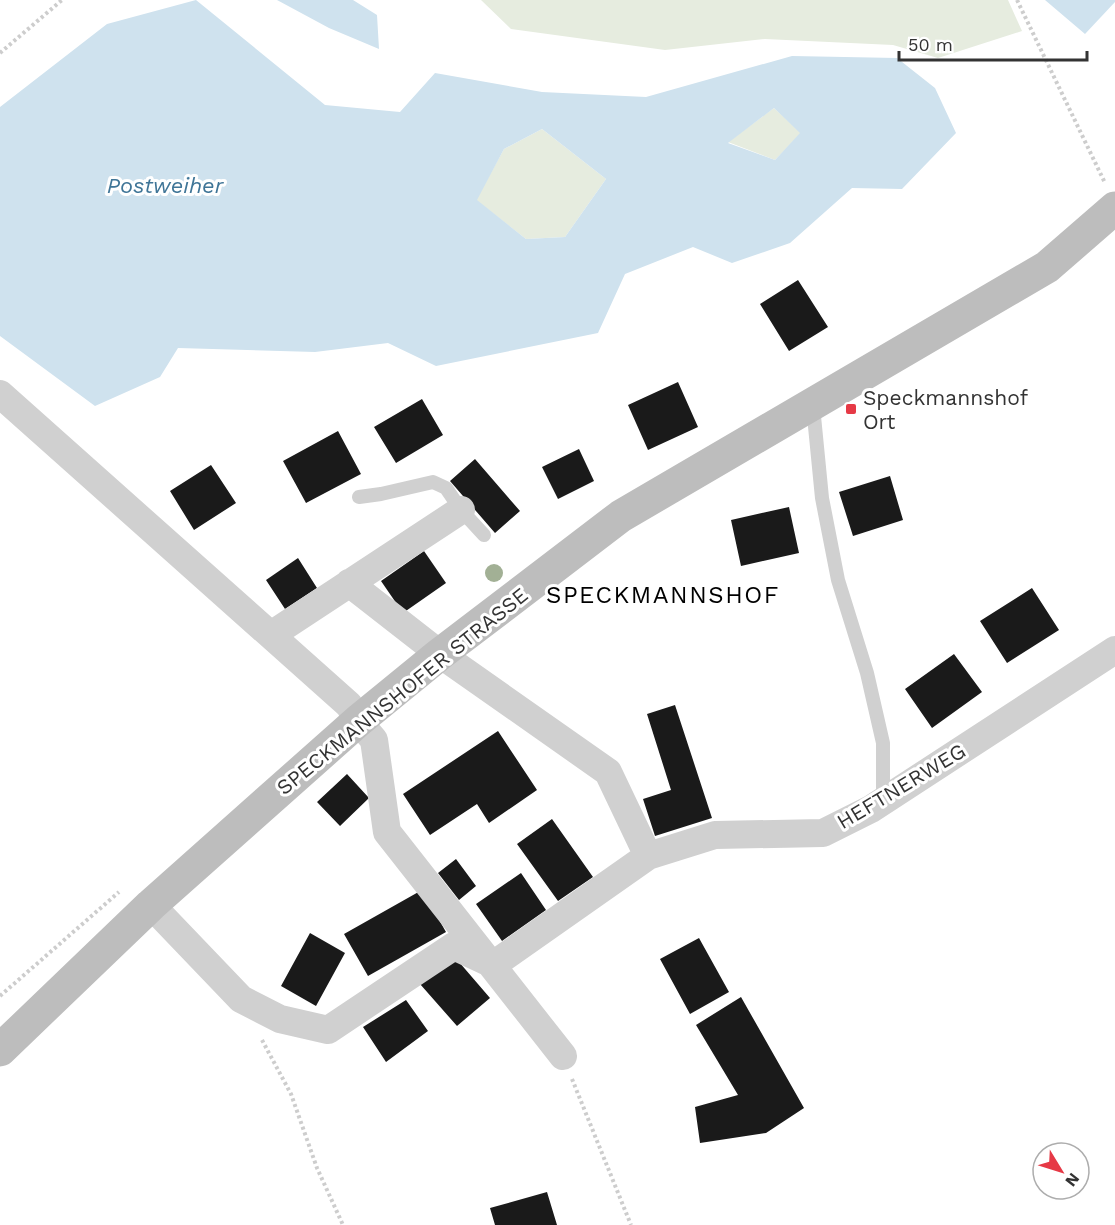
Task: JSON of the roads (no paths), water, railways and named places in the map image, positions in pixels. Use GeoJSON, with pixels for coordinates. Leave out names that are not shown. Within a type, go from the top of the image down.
{"type":"FeatureCollection","features":[{"type":"Feature","properties":{"kind":"street","name":"SPECKMANNSHOFER STRASSE"},"geometry":{"type":"LineString","coordinates":[[0,1050],[151,906],[358,721],[440,654],[621,516],[1047,267],[1110,196]]}},
{"type":"Feature","properties":{"kind":"street"},"geometry":{"type":"LineString","coordinates":[[0,394],[349,705],[358,721],[374,740],[387,832],[563,1056]]}},
{"type":"Feature","properties":{"kind":"street"},"geometry":{"type":"LineString","coordinates":[[271,635],[461,510]]}},
{"type":"Feature","properties":{"kind":"street"},"geometry":{"type":"LineString","coordinates":[[349,583],[440,654],[608,772],[648,856]]}},
{"type":"Feature","properties":{"kind":"street","name":"HEFTNERWEG"},"geometry":{"type":"LineString","coordinates":[[493,965],[648,856],[715,835],[823,833],[871,809],[1115,650]]}},
{"type":"Feature","properties":{"kind":"street"},"geometry":{"type":"LineString","coordinates":[[151,906],[241,999],[280,1019],[328,1030],[454,946],[493,965]]}},
{"type":"Feature","properties":{"kind":"lane"},"geometry":{"type":"LineString","coordinates":[[812,404],[822,498],[838,580],[867,672],[883,743],[883,801]]}},
{"type":"Feature","properties":{"kind":"lane"},"geometry":{"type":"LineString","coordinates":[[359,497],[433,482],[446,488],[461,510],[484,535]]}},
{"type":"Feature","properties":{"kind":"water","name":"Postweiher"},"geometry":{"type":"Polygon","coordinates":[[[196,0],[325,105],[400,112],[435,73],[542,92],[646,97],[792,56],[897,58],[935,88],[956,133],[902,189],[852,188],[790,243],[732,263],[693,247],[625,274],[598,333],[436,366],[388,343],[315,352],[178,348],[160,377],[95,406],[0,336],[0,107],[107,24],[196,0]],[[774,108],[728,143],[775,160],[800,133],[774,108]],[[542,129],[504,149],[477,200],[526,239],[565,237],[606,179],[542,129]]]}},
{"type":"Feature","properties":{"kind":"water"},"geometry":{"type":"Polygon","coordinates":[[[277,0],[353,0],[377,15],[379,49],[329,28],[277,0]]]}},
{"type":"Feature","properties":{"kind":"water"},"geometry":{"type":"Polygon","coordinates":[[[1045,0],[1115,0],[1115,2],[1085,34],[1045,0]]]}},
{"type":"Feature","properties":{"kind":"place","name":"Speckmannshof Ort"},"geometry":{"type":"Point","coordinates":[851,409]}},
{"type":"Feature","properties":{"kind":"district","name":"SPECKMANNSHOF"},"geometry":{"type":"Point","coordinates":[663,595]}}]}
